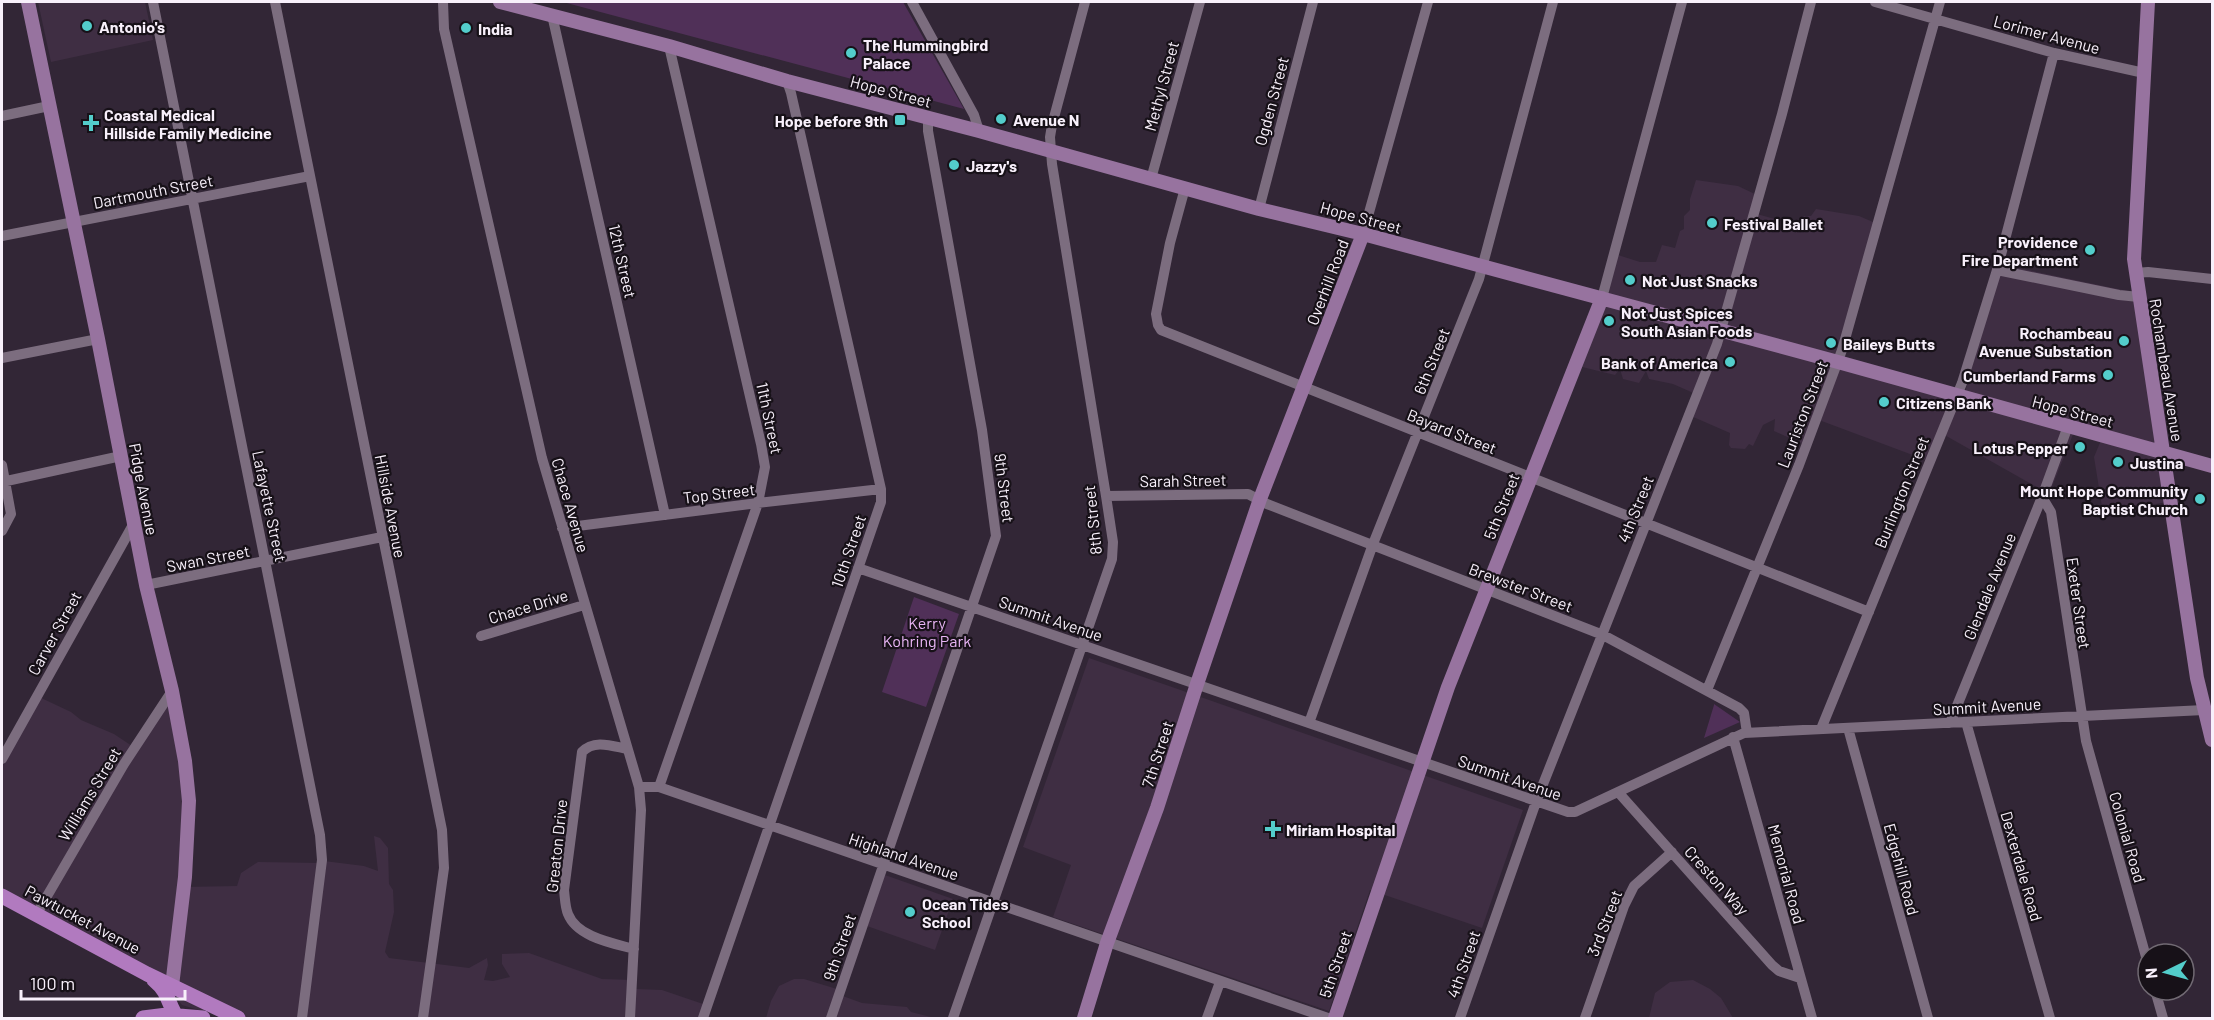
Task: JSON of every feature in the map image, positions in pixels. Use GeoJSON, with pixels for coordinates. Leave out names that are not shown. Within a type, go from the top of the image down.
{"type":"FeatureCollection","features":[{"type":"Feature","properties":{"kind":"main road","name":"Pawtucket Avenue"},"geometry":{"type":"LineString","coordinates":[[2,896],[147,974],[238,1018]]}},
{"type":"Feature","properties":{"kind":"main road","name":"Pawtucket Avenue"},"geometry":{"type":"LineString","coordinates":[[147,974],[162,987],[170,999],[176,1017]]}},
{"type":"Feature","properties":{"kind":"main road"},"geometry":{"type":"LineString","coordinates":[[143,1018],[203,1018]]}},
{"type":"Feature","properties":{"kind":"street","name":"Pidge Avenue"},"geometry":{"type":"LineString","coordinates":[[28,2],[146,585],[172,691],[185,761],[189,801],[185,877],[172,986]]}},
{"type":"Feature","properties":{"kind":"street","name":"Lafayette Street"},"geometry":{"type":"LineString","coordinates":[[153,2],[320,835],[322,860],[302,1018]]}},
{"type":"Feature","properties":{"kind":"street","name":"Hillside Avenue"},"geometry":{"type":"LineString","coordinates":[[275,2],[444,850],[444,868],[423,1018]]}},
{"type":"Feature","properties":{"kind":"street","name":"Chace Avenue"},"geometry":{"type":"LineString","coordinates":[[443,2],[444,29],[542,458],[639,787],[640,810],[630,1018]]}},
{"type":"Feature","properties":{"kind":"street","name":"Hope Street"},"geometry":{"type":"LineString","coordinates":[[500,2],[669,46],[787,81],[979,131],[1259,209],[1363,234],[1602,298],[2212,466]]}},
{"type":"Feature","properties":{"kind":"street"},"geometry":{"type":"LineString","coordinates":[[912,2],[974,116],[979,131]]}},
{"type":"Feature","properties":{"kind":"street","name":"8th Street"},"geometry":{"type":"LineString","coordinates":[[953,1018],[1112,559],[1113,542],[1052,164],[1050,137],[1085,2]]}},
{"type":"Feature","properties":{"kind":"street","name":"Methyl Street"},"geometry":{"type":"LineString","coordinates":[[1151,179],[1200,2]]}},
{"type":"Feature","properties":{"kind":"street","name":"Ogden Street"},"geometry":{"type":"LineString","coordinates":[[1259,209],[1313,2]]}},
{"type":"Feature","properties":{"kind":"street","name":"Overhill Road"},"geometry":{"type":"LineString","coordinates":[[1260,499],[1363,234],[1428,2]]}},
{"type":"Feature","properties":{"kind":"street","name":"6th Street"},"geometry":{"type":"LineString","coordinates":[[1309,723],[1373,544],[1475,289],[1553,2]]}},
{"type":"Feature","properties":{"kind":"street","name":"5th Street"},"geometry":{"type":"LineString","coordinates":[[1335,1018],[1422,763],[1485,590],[1602,298],[1682,2]]}},
{"type":"Feature","properties":{"kind":"street","name":"4th Street"},"geometry":{"type":"LineString","coordinates":[[1460,1018],[1536,801],[1713,353],[1782,114],[1810,2]]}},
{"type":"Feature","properties":{"kind":"street","name":"Lorimer Avenue"},"geometry":{"type":"LineString","coordinates":[[1875,2],[2054,53],[2144,73]]}},
{"type":"Feature","properties":{"kind":"street","name":"Lauriston Street"},"geometry":{"type":"LineString","coordinates":[[1707,690],[1838,362],[1940,2]]}},
{"type":"Feature","properties":{"kind":"street","name":"Rochambeau Avenue"},"geometry":{"type":"LineString","coordinates":[[2148,2],[2134,237],[2136,273],[2196,678],[2212,740]]}},
{"type":"Feature","properties":{"kind":"street","name":"12th Street"},"geometry":{"type":"LineString","coordinates":[[552,15],[665,515]]}},
{"type":"Feature","properties":{"kind":"street","name":"11th Street"},"geometry":{"type":"LineString","coordinates":[[659,787],[758,502],[765,467],[669,46]]}},
{"type":"Feature","properties":{"kind":"street","name":"Burlington Street"},"geometry":{"type":"LineString","coordinates":[[1821,729],[1962,383],[1996,270],[2054,53]]}},
{"type":"Feature","properties":{"kind":"street","name":"10th Street"},"geometry":{"type":"LineString","coordinates":[[703,1018],[881,502],[881,489],[787,81]]}},
{"type":"Feature","properties":{"kind":"street"},"geometry":{"type":"LineString","coordinates":[[2,116],[49,106]]}},
{"type":"Feature","properties":{"kind":"street","name":"9th Street"},"geometry":{"type":"LineString","coordinates":[[831,1018],[996,536],[982,430],[928,131],[928,118]]}},
{"type":"Feature","properties":{"kind":"street","name":"Dartmouth Street"},"geometry":{"type":"LineString","coordinates":[[2,236],[310,176]]}},
{"type":"Feature","properties":{"kind":"street","name":"Bayard Street"},"geometry":{"type":"LineString","coordinates":[[1185,188],[1170,243],[1156,314],[1158,325],[1168,334],[1869,612]]}},
{"type":"Feature","properties":{"kind":"street"},"geometry":{"type":"LineString","coordinates":[[1996,270],[2139,297]]}},
{"type":"Feature","properties":{"kind":"street"},"geometry":{"type":"LineString","coordinates":[[2136,273],[2148,272],[2212,279]]}},
{"type":"Feature","properties":{"kind":"street"},"geometry":{"type":"LineString","coordinates":[[2,358],[98,339]]}},
{"type":"Feature","properties":{"kind":"street","name":"Glendale Avenue"},"geometry":{"type":"LineString","coordinates":[[1950,723],[2042,497],[2068,426]]}},
{"type":"Feature","properties":{"kind":"street"},"geometry":{"type":"LineString","coordinates":[[3,482],[121,456]]}},
{"type":"Feature","properties":{"kind":"street"},"geometry":{"type":"LineString","coordinates":[[2,465],[3,482],[11,514],[2,531]]}},
{"type":"Feature","properties":{"kind":"street","name":"Top Street"},"geometry":{"type":"LineString","coordinates":[[561,528],[758,502],[881,489]]}},
{"type":"Feature","properties":{"kind":"street","name":"Sarah Street"},"geometry":{"type":"LineString","coordinates":[[1106,496],[1248,494],[1260,499]]}},
{"type":"Feature","properties":{"kind":"street","name":"Exeter Street"},"geometry":{"type":"LineString","coordinates":[[2042,497],[2051,512],[2080,717]]}},
{"type":"Feature","properties":{"kind":"street","name":"Brewster Street"},"geometry":{"type":"LineString","coordinates":[[1260,499],[1267,504],[1602,635],[1707,690],[1744,713],[1747,733]]}},
{"type":"Feature","properties":{"kind":"street","name":"7th Street"},"geometry":{"type":"LineString","coordinates":[[1084,1018],[1107,943],[1157,808],[1260,499]]}},
{"type":"Feature","properties":{"kind":"street","name":"Carver Street"},"geometry":{"type":"LineString","coordinates":[[2,759],[134,523]]}},
{"type":"Feature","properties":{"kind":"street","name":"Swan Street"},"geometry":{"type":"LineString","coordinates":[[146,585],[382,537]]}},
{"type":"Feature","properties":{"kind":"street","name":"Summit Avenue"},"geometry":{"type":"LineString","coordinates":[[858,568],[1568,812],[1575,812],[1733,737],[1747,733],[2204,710]]}},
{"type":"Feature","properties":{"kind":"street","name":"Chace Drive"},"geometry":{"type":"LineString","coordinates":[[481,636],[584,605]]}},
{"type":"Feature","properties":{"kind":"street","name":"Williams Street"},"geometry":{"type":"LineString","coordinates":[[36,915],[124,764],[172,691]]}},
{"type":"Feature","properties":{"kind":"street","name":"Colonial Road"},"geometry":{"type":"LineString","coordinates":[[2080,717],[2142,942]]}},
{"type":"Feature","properties":{"kind":"street","name":"Dexterdale Road"},"geometry":{"type":"LineString","coordinates":[[1966,722],[2050,1018]]}},
{"type":"Feature","properties":{"kind":"street","name":"Edgehill Road"},"geometry":{"type":"LineString","coordinates":[[1848,728],[1928,1018]]}},
{"type":"Feature","properties":{"kind":"street","name":"Memorial Road"},"geometry":{"type":"LineString","coordinates":[[1733,737],[1812,1018]]}},
{"type":"Feature","properties":{"kind":"street","name":"Greaton Drive"},"geometry":{"type":"LineString","coordinates":[[627,748],[601,744],[587,746],[582,752],[564,890],[566,912],[572,923],[583,931],[634,949]]}},
{"type":"Feature","properties":{"kind":"street","name":"Highland Avenue"},"geometry":{"type":"LineString","coordinates":[[639,787],[659,787],[1328,1018]]}},
{"type":"Feature","properties":{"kind":"street","name":"Creston Way"},"geometry":{"type":"LineString","coordinates":[[1617,792],[1772,965],[1779,971],[1800,978]]}},
{"type":"Feature","properties":{"kind":"street","name":"3rd Street"},"geometry":{"type":"LineString","coordinates":[[1586,1018],[1624,906],[1634,886],[1672,852]]}},
{"type":"Feature","properties":{"kind":"street"},"geometry":{"type":"LineString","coordinates":[[1207,1018],[1220,982]]}},
{"type":"Feature","properties":{"kind":"street"},"geometry":{"type":"LineString","coordinates":[[2158,1002],[2163,1018]]}},
{"type":"Feature","properties":{"kind":"shaded area"},"geometry":{"type":"Polygon","coordinates":[[[38,2],[145,2],[153,40],[51,62],[38,2]]]}},
{"type":"Feature","properties":{"kind":"shaded area"},"geometry":{"type":"Polygon","coordinates":[[[1696,180],[1738,186],[1759,196],[1757,214],[1794,227],[1803,216],[1811,216],[1816,209],[1859,216],[1880,225],[1843,359],[1965,392],[2001,267],[2004,265],[2142,294],[2173,501],[2103,513],[2094,457],[2104,433],[2076,427],[2049,494],[1941,433],[1926,460],[1819,420],[1805,445],[1774,431],[1775,419],[1763,425],[1753,446],[1749,444],[1745,449],[1731,448],[1730,433],[1691,416],[1698,395],[1673,384],[1649,379],[1646,371],[1639,383],[1623,379],[1620,369],[1615,375],[1578,366],[1618,255],[1640,262],[1656,262],[1662,245],[1675,248],[1680,231],[1684,229],[1684,216],[1690,210],[1690,199],[1696,180]]]}},
{"type":"Feature","properties":{"kind":"shaded area","name":"Miriam Hospital"},"geometry":{"type":"Polygon","coordinates":[[[1089,658],[1523,810],[1482,928],[1370,890],[1329,1011],[1053,917],[1071,865],[1023,847],[1089,658]]]}},
{"type":"Feature","properties":{"kind":"shaded area"},"geometry":{"type":"Polygon","coordinates":[[[168,695],[184,762],[184,887],[237,886],[241,873],[258,862],[320,863],[324,861],[364,866],[378,871],[374,836],[380,838],[388,848],[389,884],[393,890],[394,912],[385,952],[389,958],[469,968],[487,958],[488,965],[484,980],[493,981],[510,977],[502,964],[502,954],[529,953],[602,979],[634,980],[636,989],[662,990],[706,1005],[702,1018],[225,1018],[182,1005],[166,985],[2,893],[2,745],[6,747],[37,696],[71,712],[81,720],[114,734],[132,746],[168,695]]]}},
{"type":"Feature","properties":{"kind":"shaded area","name":"Ocean Tides School"},"geometry":{"type":"Polygon","coordinates":[[[885,875],[953,899],[935,950],[867,926],[885,875]]]}},
{"type":"Feature","properties":{"kind":"shaded area"},"geometry":{"type":"Polygon","coordinates":[[[794,979],[804,979],[837,989],[840,995],[862,1003],[907,1007],[911,1012],[935,1018],[766,1018],[779,986],[794,979]]]}},
{"type":"Feature","properties":{"kind":"shaded area"},"geometry":{"type":"Polygon","coordinates":[[[1693,980],[1721,998],[1733,1018],[1649,1018],[1655,993],[1670,982],[1693,980]]]}},
{"type":"Feature","properties":{"kind":"green space"},"geometry":{"type":"Polygon","coordinates":[[[563,2],[903,2],[964,109],[563,2]]]}},
{"type":"Feature","properties":{"kind":"green space","name":"Kerry Kohring Park"},"geometry":{"type":"Polygon","coordinates":[[[914,597],[959,614],[926,707],[882,692],[914,597]]]}},
{"type":"Feature","properties":{"kind":"green space"},"geometry":{"type":"Polygon","coordinates":[[[1714,705],[1740,722],[1704,738],[1714,705]]]}},
{"type":"Feature","properties":{"kind":"place","name":"Antonio's"},"geometry":{"type":"Point","coordinates":[87,26]}},
{"type":"Feature","properties":{"kind":"place","name":"India"},"geometry":{"type":"Point","coordinates":[466,28]}},
{"type":"Feature","properties":{"kind":"place","name":"The Hummingbird Palace"},"geometry":{"type":"Point","coordinates":[851,53]}},
{"type":"Feature","properties":{"kind":"place","name":"Avenue N"},"geometry":{"type":"Point","coordinates":[1001,119]}},
{"type":"Feature","properties":{"kind":"place","name":"Hope before 9th"},"geometry":{"type":"Point","coordinates":[900,120]}},
{"type":"Feature","properties":{"kind":"place","name":"Coastal Medical Hillside Family Medicine"},"geometry":{"type":"Point","coordinates":[91,123]}},
{"type":"Feature","properties":{"kind":"place","name":"Jazzy's"},"geometry":{"type":"Point","coordinates":[954,165]}},
{"type":"Feature","properties":{"kind":"place","name":"Festival Ballet"},"geometry":{"type":"Point","coordinates":[1712,223]}},
{"type":"Feature","properties":{"kind":"place","name":"Providence Fire Department"},"geometry":{"type":"Point","coordinates":[2090,250]}},
{"type":"Feature","properties":{"kind":"place","name":"Not Just Snacks"},"geometry":{"type":"Point","coordinates":[1630,280]}},
{"type":"Feature","properties":{"kind":"place","name":"Not Just Spices South Asian Foods"},"geometry":{"type":"Point","coordinates":[1609,321]}},
{"type":"Feature","properties":{"kind":"place","name":"Rochambeau Avenue Substation"},"geometry":{"type":"Point","coordinates":[2124,341]}},
{"type":"Feature","properties":{"kind":"place","name":"Baileys Butts"},"geometry":{"type":"Point","coordinates":[1831,343]}},
{"type":"Feature","properties":{"kind":"place","name":"Bank of America"},"geometry":{"type":"Point","coordinates":[1730,362]}},
{"type":"Feature","properties":{"kind":"place","name":"Cumberland Farms"},"geometry":{"type":"Point","coordinates":[2108,375]}},
{"type":"Feature","properties":{"kind":"place","name":"Citizens Bank"},"geometry":{"type":"Point","coordinates":[1884,402]}},
{"type":"Feature","properties":{"kind":"place","name":"Lotus Pepper"},"geometry":{"type":"Point","coordinates":[2080,447]}},
{"type":"Feature","properties":{"kind":"place","name":"Justina"},"geometry":{"type":"Point","coordinates":[2118,462]}},
{"type":"Feature","properties":{"kind":"place","name":"Mount Hope Community Baptist Church"},"geometry":{"type":"Point","coordinates":[2200,499]}},
{"type":"Feature","properties":{"kind":"place","name":"Miriam Hospital"},"geometry":{"type":"Point","coordinates":[1273,829]}},
{"type":"Feature","properties":{"kind":"place","name":"Ocean Tides School"},"geometry":{"type":"Point","coordinates":[910,912]}}]}
